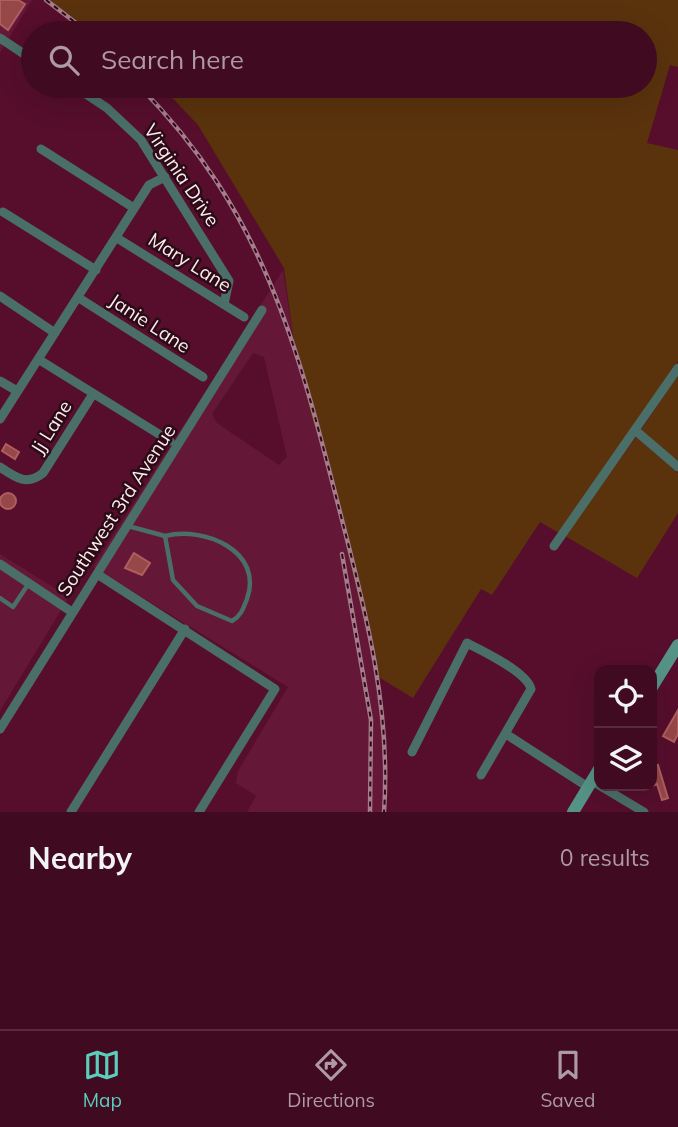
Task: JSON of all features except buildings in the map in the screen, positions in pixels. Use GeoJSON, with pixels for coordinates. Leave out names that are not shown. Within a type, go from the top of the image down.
{"type":"FeatureCollection","features":[{"type":"Feature","properties":{"kind":"street"},"geometry":{"type":"LineString","coordinates":[[0,38],[21,52]]}},
{"type":"Feature","properties":{"kind":"street","name":"Virginia Drive"},"geometry":{"type":"LineString","coordinates":[[90,98],[131,129],[166,177],[229,281],[224,304]]}},
{"type":"Feature","properties":{"kind":"street"},"geometry":{"type":"LineString","coordinates":[[41,149],[134,208]]}},
{"type":"Feature","properties":{"kind":"street"},"geometry":{"type":"LineString","coordinates":[[0,419],[149,185],[166,177]]}},
{"type":"Feature","properties":{"kind":"street"},"geometry":{"type":"LineString","coordinates":[[3,212],[96,270]]}},
{"type":"Feature","properties":{"kind":"street","name":"Mary Lane"},"geometry":{"type":"LineString","coordinates":[[117,238],[244,317]]}},
{"type":"Feature","properties":{"kind":"street"},"geometry":{"type":"LineString","coordinates":[[0,296],[55,333]]}},
{"type":"Feature","properties":{"kind":"street","name":"Janie Lane"},"geometry":{"type":"LineString","coordinates":[[79,298],[203,377]]}},
{"type":"Feature","properties":{"kind":"street","name":"Southwest 3rd Avenue"},"geometry":{"type":"LineString","coordinates":[[0,729],[262,310]]}},
{"type":"Feature","properties":{"kind":"street"},"geometry":{"type":"LineString","coordinates":[[38,359],[170,441]]}},
{"type":"Feature","properties":{"kind":"street"},"geometry":{"type":"LineString","coordinates":[[554,546],[678,368]]}},
{"type":"Feature","properties":{"kind":"street"},"geometry":{"type":"LineString","coordinates":[[0,381],[17,391]]}},
{"type":"Feature","properties":{"kind":"street","name":"Jj Lane"},"geometry":{"type":"LineString","coordinates":[[0,467],[25,481],[34,480],[43,473],[93,394]]}},
{"type":"Feature","properties":{"kind":"street"},"geometry":{"type":"LineString","coordinates":[[636,431],[678,467]]}},
{"type":"Feature","properties":{"kind":"street"},"geometry":{"type":"LineString","coordinates":[[0,564],[72,612]]}},
{"type":"Feature","properties":{"kind":"street"},"geometry":{"type":"LineString","coordinates":[[96,573],[275,689],[199,812]]}},
{"type":"Feature","properties":{"kind":"street"},"geometry":{"type":"LineString","coordinates":[[71,812],[185,629]]}},
{"type":"Feature","properties":{"kind":"street"},"geometry":{"type":"LineString","coordinates":[[412,752],[467,643],[519,674],[530,684],[531,689],[481,775]]}},
{"type":"Feature","properties":{"kind":"street"},"geometry":{"type":"LineString","coordinates":[[657,679],[678,645]]}},
{"type":"Feature","properties":{"kind":"street"},"geometry":{"type":"LineString","coordinates":[[506,734],[590,784],[644,812]]}},
{"type":"Feature","properties":{"kind":"street"},"geometry":{"type":"LineString","coordinates":[[573,812],[594,777]]}},
{"type":"Feature","properties":{"kind":"lane"},"geometry":{"type":"LineString","coordinates":[[127,526],[165,536],[182,532],[196,533],[217,541],[246,561],[250,572],[248,595],[240,616],[232,621],[197,606],[173,580],[165,536]]}},
{"type":"Feature","properties":{"kind":"lane"},"geometry":{"type":"LineString","coordinates":[[0,598],[13,607],[29,583]]}},
{"type":"Feature","properties":{"kind":"shaded area"},"geometry":{"type":"Polygon","coordinates":[[[0,0],[32,0],[0,53],[0,0]]]}},
{"type":"Feature","properties":{"kind":"shaded area"},"geometry":{"type":"Polygon","coordinates":[[[48,0],[678,0],[678,67],[670,65],[647,143],[678,150],[678,361],[559,533],[540,522],[492,595],[481,589],[413,698],[377,676],[324,453],[311,416],[294,342],[284,268],[198,125],[172,98],[657,98],[657,21],[76,21],[48,0]]]}},
{"type":"Feature","properties":{"kind":"shaded area"},"geometry":{"type":"Polygon","coordinates":[[[283,270],[294,342],[311,416],[324,453],[376,669],[385,741],[383,812],[247,812],[256,796],[236,783],[238,771],[288,687],[93,567],[283,270]],[[261,305],[158,473],[128,531],[267,309],[261,305]],[[253,353],[212,414],[217,423],[279,465],[287,457],[264,357],[253,353]]]}},
{"type":"Feature","properties":{"kind":"shaded area"},"geometry":{"type":"Polygon","coordinates":[[[678,375],[678,462],[641,430],[678,375]]]}},
{"type":"Feature","properties":{"kind":"shaded area"},"geometry":{"type":"Polygon","coordinates":[[[636,437],[678,473],[678,513],[637,578],[565,536],[636,437]]]}},
{"type":"Feature","properties":{"kind":"shaded area"},"geometry":{"type":"Polygon","coordinates":[[[0,554],[69,597],[0,711],[0,554]]]}},
{"type":"Feature","properties":{"kind":"railway"},"geometry":{"type":"LineString","coordinates":[[46,0],[73,21]]}},
{"type":"Feature","properties":{"kind":"railway"},"geometry":{"type":"LineString","coordinates":[[150,98],[182,135],[218,184],[248,235],[272,288],[292,343],[326,458],[368,628],[384,738],[384,812]]}},
{"type":"Feature","properties":{"kind":"railway"},"geometry":{"type":"LineString","coordinates":[[342,554],[371,720],[370,812]]}}]}
